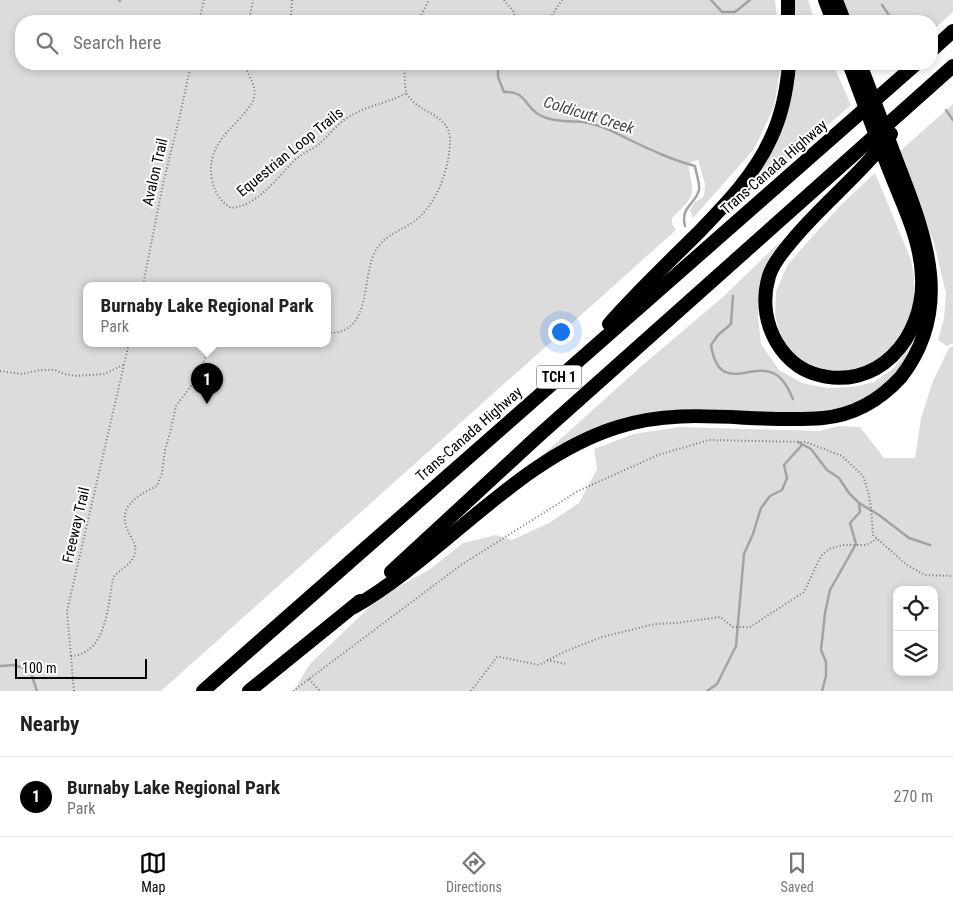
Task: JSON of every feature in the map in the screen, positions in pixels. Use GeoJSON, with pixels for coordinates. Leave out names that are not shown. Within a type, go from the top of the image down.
{"type":"FeatureCollection","features":[{"type":"Feature","properties":{"kind":"highway"},"geometry":{"type":"LineString","coordinates":[[788,0],[788,15]]}},
{"type":"Feature","properties":{"kind":"highway"},"geometry":{"type":"LineString","coordinates":[[825,0],[831,15]]}},
{"type":"Feature","properties":{"kind":"highway"},"geometry":{"type":"LineString","coordinates":[[836,0],[842,15]]}},
{"type":"Feature","properties":{"kind":"highway"},"geometry":{"type":"LineString","coordinates":[[938,45],[953,31]]}},
{"type":"Feature","properties":{"kind":"highway","name":"TCH 1"},"geometry":{"type":"LineString","coordinates":[[248,691],[354,607],[536,438],[953,66]]}},
{"type":"Feature","properties":{"kind":"highway"},"geometry":{"type":"LineString","coordinates":[[579,359],[633,297],[722,208],[753,170],[772,136],[785,92],[788,70]]}},
{"type":"Feature","properties":{"kind":"highway"},"geometry":{"type":"LineString","coordinates":[[857,70],[894,169],[912,229],[921,265],[922,295],[914,325],[908,336],[890,358],[870,372],[838,378],[822,376],[805,370],[784,353],[777,344],[772,332],[766,311],[766,289],[770,275],[787,246],[822,207],[878,152],[915,100]]}},
{"type":"Feature","properties":{"kind":"highway","name":"Trans-Canada Highway"},"geometry":{"type":"LineString","coordinates":[[203,691],[909,70]]}},
{"type":"Feature","properties":{"kind":"highway"},"geometry":{"type":"LineString","coordinates":[[354,607],[380,592],[539,467],[566,449],[588,438],[619,426],[684,415],[719,415],[773,419],[825,418],[848,413],[862,407],[894,385],[908,370],[924,346],[934,313],[936,292],[926,236],[894,169]]}},
{"type":"Feature","properties":{"kind":"path"},"geometry":{"type":"LineString","coordinates":[[200,15],[204,0]]}},
{"type":"Feature","properties":{"kind":"path"},"geometry":{"type":"LineString","coordinates":[[250,15],[253,0]]}},
{"type":"Feature","properties":{"kind":"path"},"geometry":{"type":"LineString","coordinates":[[291,15],[292,0]]}},
{"type":"Feature","properties":{"kind":"path"},"geometry":{"type":"LineString","coordinates":[[421,15],[430,0]]}},
{"type":"Feature","properties":{"kind":"path"},"geometry":{"type":"LineString","coordinates":[[504,0],[511,6],[515,15]]}},
{"type":"Feature","properties":{"kind":"path"},"geometry":{"type":"LineString","coordinates":[[552,15],[562,0]]}},
{"type":"Feature","properties":{"kind":"path","name":"Avalon Trail"},"geometry":{"type":"LineString","coordinates":[[143,282],[190,70]]}},
{"type":"Feature","properties":{"kind":"path","name":"Equestrian Loop Trails"},"geometry":{"type":"LineString","coordinates":[[247,70],[254,87],[254,99],[222,138],[212,154],[214,187],[219,199],[231,208],[245,205],[264,191],[281,176],[296,158],[319,143],[348,117],[373,106],[394,100],[407,93]]}},
{"type":"Feature","properties":{"kind":"path"},"geometry":{"type":"LineString","coordinates":[[331,333],[345,330],[354,323],[366,294],[372,259],[376,250],[390,234],[422,215],[429,206],[443,178],[450,137],[444,122],[422,108],[407,93],[405,70]]}},
{"type":"Feature","properties":{"kind":"path"},"geometry":{"type":"LineString","coordinates":[[0,370],[22,374],[40,370],[54,370],[77,376],[104,374],[123,365],[128,347]]}},
{"type":"Feature","properties":{"kind":"path"},"geometry":{"type":"LineString","coordinates":[[71,656],[78,656],[85,652],[95,643],[106,625],[113,578],[117,572],[132,561],[135,552],[134,542],[124,520],[128,504],[141,494],[157,486],[162,473],[164,450],[176,406],[194,382],[210,347]]}},
{"type":"Feature","properties":{"kind":"path","name":"Freeway Trail"},"geometry":{"type":"LineString","coordinates":[[74,691],[67,612],[123,365]]}},
{"type":"Feature","properties":{"kind":"path"},"geometry":{"type":"LineString","coordinates":[[293,691],[461,564],[578,490],[658,454],[709,440],[806,442],[842,456],[863,476],[871,507],[873,535],[907,565],[926,575],[953,576]]}},
{"type":"Feature","properties":{"kind":"path"},"geometry":{"type":"LineString","coordinates":[[471,691],[497,657],[540,665],[566,650],[602,637],[655,624],[720,617],[733,627],[750,627],[804,592],[821,556],[829,549],[843,544],[866,545],[877,539]]}},
{"type":"Feature","properties":{"kind":"path"},"geometry":{"type":"LineString","coordinates":[[548,660],[566,664]]}},
{"type":"Feature","properties":{"kind":"path"},"geometry":{"type":"LineString","coordinates":[[309,679],[320,691]]}},
{"type":"Feature","properties":{"kind":"shaded area"},"geometry":{"type":"Polygon","coordinates":[[[0,0],[775,0],[776,15],[15,15],[15,70],[780,70],[774,107],[754,149],[693,218],[690,210],[695,202],[704,196],[705,184],[698,160],[688,163],[692,194],[686,204],[672,218],[672,224],[676,230],[161,691],[0,691],[0,0]]]}},
{"type":"Feature","properties":{"kind":"shaded area"},"geometry":{"type":"Polygon","coordinates":[[[794,0],[808,0],[813,15],[795,15],[794,0]]]}},
{"type":"Feature","properties":{"kind":"shaded area"},"geometry":{"type":"Polygon","coordinates":[[[844,0],[953,0],[953,12],[938,26],[938,15],[848,15],[844,0]]]}},
{"type":"Feature","properties":{"kind":"shaded area"},"geometry":{"type":"Polygon","coordinates":[[[794,70],[836,70],[851,105],[737,204],[762,170],[783,129],[794,70]]]}},
{"type":"Feature","properties":{"kind":"shaded area"},"geometry":{"type":"Polygon","coordinates":[[[953,104],[953,343],[947,346],[938,340],[944,318],[946,294],[941,272],[934,243],[901,160],[900,151],[953,104]]]}},
{"type":"Feature","properties":{"kind":"shaded area"},"geometry":{"type":"Polygon","coordinates":[[[875,173],[911,260],[914,276],[914,302],[906,326],[883,358],[846,374],[821,369],[807,363],[794,354],[784,342],[775,315],[776,292],[787,266],[841,205],[875,173]]]}},
{"type":"Feature","properties":{"kind":"shaded area"},"geometry":{"type":"Polygon","coordinates":[[[784,238],[770,256],[758,297],[761,344],[779,370],[802,383],[828,388],[853,387],[874,382],[894,368],[912,344],[923,320],[912,358],[873,397],[828,413],[730,413],[591,431],[543,456],[645,363],[724,296],[784,238]]]}},
{"type":"Feature","properties":{"kind":"shaded area"},"geometry":{"type":"Polygon","coordinates":[[[953,346],[953,691],[294,691],[309,665],[380,597],[429,570],[463,543],[496,535],[512,540],[549,523],[579,503],[597,469],[594,449],[634,434],[679,427],[819,431],[839,426],[860,427],[884,458],[915,458],[921,418],[933,381],[949,348],[953,346]]]}},
{"type":"Feature","properties":{"kind":"waterway"},"geometry":{"type":"LineString","coordinates":[[711,0],[722,12],[735,12],[750,0]]}},
{"type":"Feature","properties":{"kind":"waterway"},"geometry":{"type":"LineString","coordinates":[[882,5],[889,15]]}},
{"type":"Feature","properties":{"kind":"waterway","name":"Coldicutt Creek"},"geometry":{"type":"LineString","coordinates":[[498,70],[498,77],[504,92],[511,92],[520,96],[533,110],[543,117],[595,125],[678,161],[695,166],[699,190],[686,210],[685,226]]}},
{"type":"Feature","properties":{"kind":"waterway"},"geometry":{"type":"LineString","coordinates":[[946,110],[953,120]]}},
{"type":"Feature","properties":{"kind":"waterway","name":"Coldicutt Creek"},"geometry":{"type":"LineString","coordinates":[[733,296],[731,324],[718,335],[711,345],[715,360],[721,369],[728,373],[766,371],[775,374],[784,382],[793,399]]}},
{"type":"Feature","properties":{"kind":"waterway","name":"Coldicutt Creek"},"geometry":{"type":"LineString","coordinates":[[798,442],[811,449],[827,470],[839,478],[849,493],[859,503],[860,512],[850,523],[856,544],[830,590],[825,613],[821,650],[826,662],[826,676],[822,691]]}},
{"type":"Feature","properties":{"kind":"waterway"},"geometry":{"type":"LineString","coordinates":[[707,691],[717,684],[736,646],[744,554],[753,534],[761,508],[770,496],[782,490],[787,478],[784,465],[802,445]]}},
{"type":"Feature","properties":{"kind":"waterway"},"geometry":{"type":"LineString","coordinates":[[859,503],[879,515],[909,538],[930,545]]}},
{"type":"Feature","properties":{"kind":"waterway"},"geometry":{"type":"LineString","coordinates":[[0,666],[14,665],[30,670],[37,691]]}},
{"type":"Feature","properties":{"kind":"place","name":"Burnaby Lake Regional Park"},"geometry":{"type":"Point","coordinates":[207,404]}}]}
